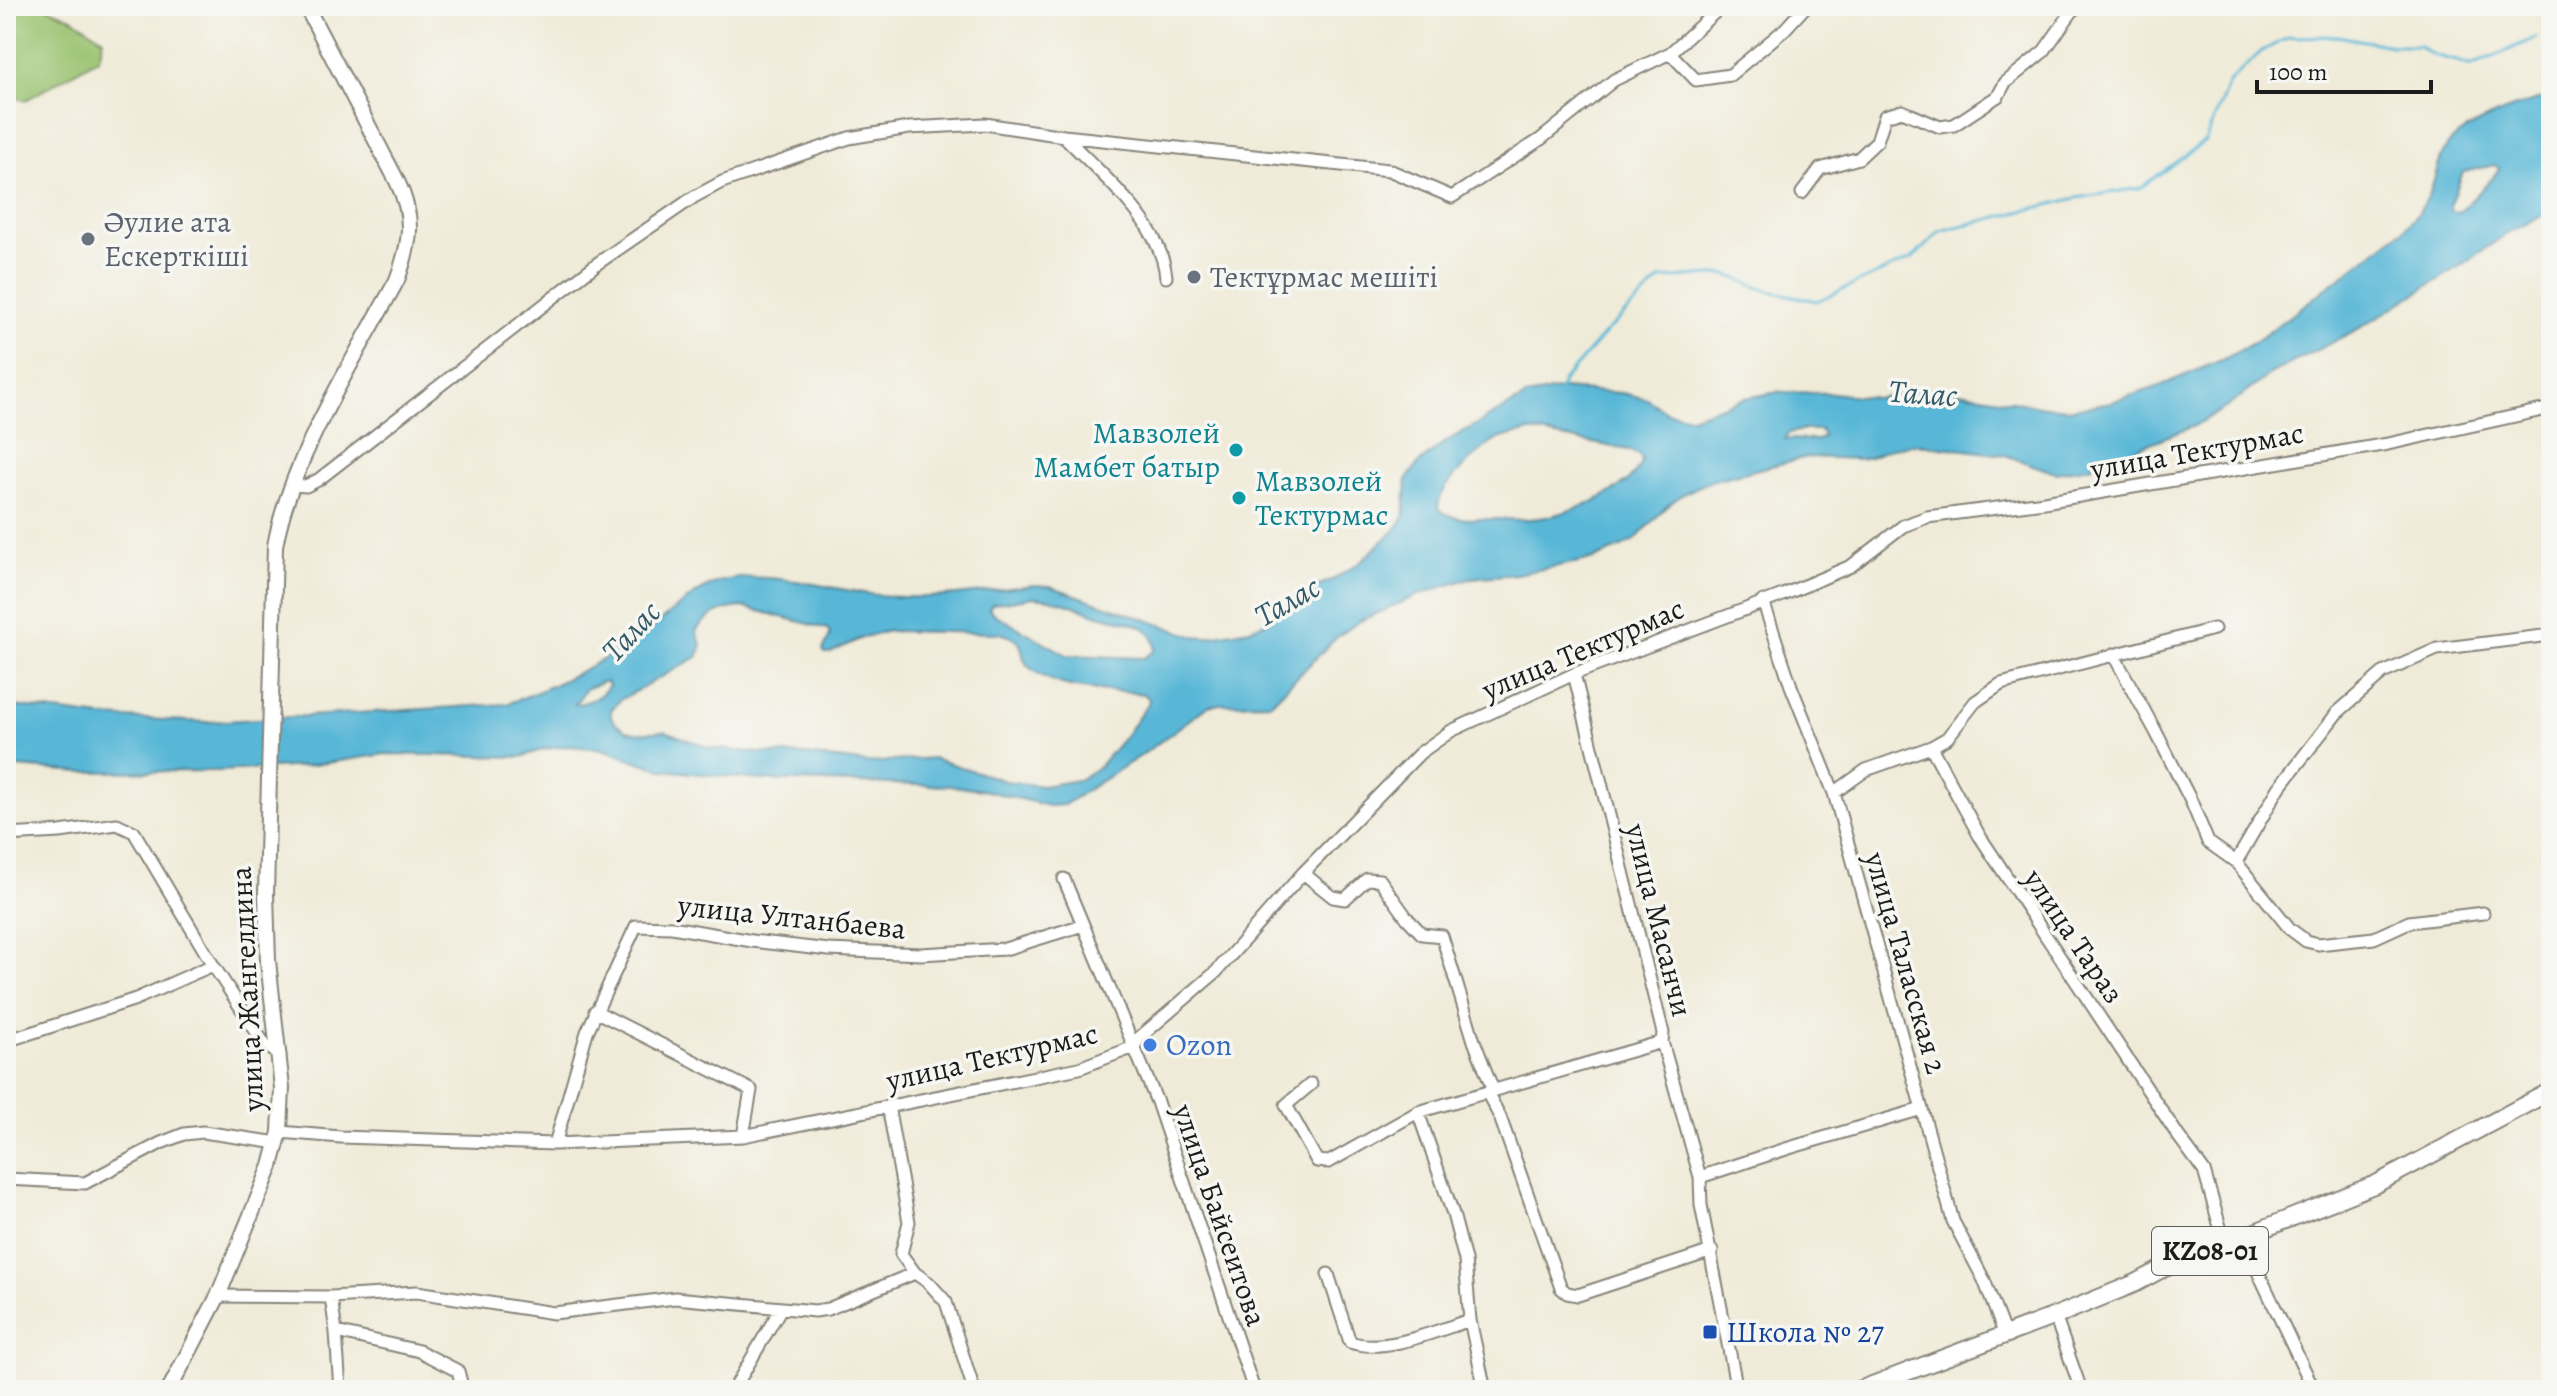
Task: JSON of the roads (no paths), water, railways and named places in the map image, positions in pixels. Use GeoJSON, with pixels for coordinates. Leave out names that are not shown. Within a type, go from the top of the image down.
{"type":"FeatureCollection","features":[{"type":"Feature","properties":{"kind":"main road","name":"KZ08-01"},"geometry":{"type":"LineString","coordinates":[[1859,1390],[2055,1316],[2376,1184],[2551,1091]]}},
{"type":"Feature","properties":{"kind":"street","name":"улица Жангелдина"},"geometry":{"type":"LineString","coordinates":[[169,1390],[218,1296],[279,1137],[282,1088],[268,961],[267,802],[275,546],[279,523],[322,420],[397,280],[407,254],[410,227],[407,202],[306,6]]}},
{"type":"Feature","properties":{"kind":"street"},"geometry":{"type":"LineString","coordinates":[[293,485],[306,486],[318,480],[598,263],[694,197],[722,182],[849,138],[909,128],[985,124],[1064,136],[1389,170],[1452,197],[1541,139],[1614,80],[1670,53],[1722,6]]}},
{"type":"Feature","properties":{"kind":"street"},"geometry":{"type":"LineString","coordinates":[[1670,53],[1696,80],[1730,75],[1784,30],[1806,6]]}},
{"type":"Feature","properties":{"kind":"street"},"geometry":{"type":"LineString","coordinates":[[1802,193],[1820,169],[1859,158],[1877,141],[1885,116],[1902,111],[1940,127],[1954,125],[1998,96],[2005,83],[2044,51],[2076,6]]}},
{"type":"Feature","properties":{"kind":"street"},"geometry":{"type":"LineString","coordinates":[[1064,136],[1146,223],[1158,243],[1166,277]]}},
{"type":"Feature","properties":{"kind":"street","name":"улица Тектурмас"},"geometry":{"type":"LineString","coordinates":[[6,1179],[85,1183],[161,1143],[184,1134],[203,1132],[279,1137],[555,1144],[743,1136],[1079,1068],[1134,1047],[1139,1038],[1216,972],[1303,873],[1420,753],[1451,731],[1574,674],[1851,566],[1903,526],[1927,517],[2044,502],[2388,444],[2551,408]]}},
{"type":"Feature","properties":{"kind":"street","name":"улица Таласская 2"},"geometry":{"type":"LineString","coordinates":[[1763,601],[1791,686],[1834,793],[1953,1221],[1984,1280],[2005,1335]]}},
{"type":"Feature","properties":{"kind":"street"},"geometry":{"type":"LineString","coordinates":[[1834,793],[1866,770],[1931,747],[1947,738],[1975,702],[2001,684],[2214,629]]}},
{"type":"Feature","properties":{"kind":"street"},"geometry":{"type":"LineString","coordinates":[[2236,862],[2279,788],[2337,713],[2383,673],[2437,649],[2551,635]]}},
{"type":"Feature","properties":{"kind":"street"},"geometry":{"type":"LineString","coordinates":[[2113,654],[2191,801],[2208,842],[2236,862],[2290,929],[2306,941],[2318,944],[2374,938],[2409,922],[2483,913]]}},
{"type":"Feature","properties":{"kind":"street","name":"улица Масанчи"},"geometry":{"type":"LineString","coordinates":[[1574,674],[1663,1033],[1662,1042],[1700,1177],[1701,1205],[1737,1390]]}},
{"type":"Feature","properties":{"kind":"street","name":"улица Тараз"},"geometry":{"type":"LineString","coordinates":[[1931,747],[1979,835],[2204,1171],[2225,1244]]}},
{"type":"Feature","properties":{"kind":"street"},"geometry":{"type":"LineString","coordinates":[[6,835],[117,824],[134,832],[265,1045],[280,1055]]}},
{"type":"Feature","properties":{"kind":"street"},"geometry":{"type":"LineString","coordinates":[[1303,873],[1333,897],[1345,899],[1367,879],[1380,880],[1422,934],[1442,936],[1490,1091],[1561,1288],[1578,1295],[1712,1251]]}},
{"type":"Feature","properties":{"kind":"street","name":"улица Байсеитова"},"geometry":{"type":"LineString","coordinates":[[1064,879],[1157,1102],[1254,1390]]}},
{"type":"Feature","properties":{"kind":"street","name":"улица Ултанбаева"},"geometry":{"type":"LineString","coordinates":[[595,1011],[636,926],[672,927],[829,950],[921,954],[1005,949],[1083,925]]}},
{"type":"Feature","properties":{"kind":"street"},"geometry":{"type":"LineString","coordinates":[[6,1041],[136,999],[213,965]]}},
{"type":"Feature","properties":{"kind":"street"},"geometry":{"type":"LineString","coordinates":[[555,1144],[576,1064],[595,1011],[751,1090],[743,1136]]}},
{"type":"Feature","properties":{"kind":"street"},"geometry":{"type":"LineString","coordinates":[[1311,1084],[1286,1105],[1317,1161],[1329,1162],[1418,1112],[1662,1042]]}},
{"type":"Feature","properties":{"kind":"street"},"geometry":{"type":"LineString","coordinates":[[888,1106],[909,1222],[901,1254],[915,1273],[946,1302],[974,1390]]}},
{"type":"Feature","properties":{"kind":"street"},"geometry":{"type":"LineString","coordinates":[[1700,1177],[1922,1109]]}},
{"type":"Feature","properties":{"kind":"street"},"geometry":{"type":"LineString","coordinates":[[1418,1112],[1453,1214],[1465,1260],[1470,1320],[1485,1390]]}},
{"type":"Feature","properties":{"kind":"street"},"geometry":{"type":"LineString","coordinates":[[2242,1238],[2314,1390]]}},
{"type":"Feature","properties":{"kind":"street"},"geometry":{"type":"LineString","coordinates":[[218,1296],[331,1297],[417,1292],[554,1313],[675,1298],[815,1311],[828,1309],[915,1273]]}},
{"type":"Feature","properties":{"kind":"street"},"geometry":{"type":"LineString","coordinates":[[1328,1274],[1350,1342],[1366,1347],[1389,1344],[1470,1320]]}},
{"type":"Feature","properties":{"kind":"street"},"geometry":{"type":"LineString","coordinates":[[331,1297],[340,1390]]}},
{"type":"Feature","properties":{"kind":"street"},"geometry":{"type":"LineString","coordinates":[[731,1390],[781,1308]]}},
{"type":"Feature","properties":{"kind":"street"},"geometry":{"type":"LineString","coordinates":[[2055,1316],[2081,1390]]}},
{"type":"Feature","properties":{"kind":"street"},"geometry":{"type":"LineString","coordinates":[[336,1332],[419,1351],[458,1371],[463,1390]]}},
{"type":"Feature","properties":{"kind":"water","name":"Талас"},"geometry":{"type":"Polygon","coordinates":[[[2551,96],[2551,212],[2511,231],[2360,328],[2270,374],[2227,407],[2194,426],[2089,467],[2055,473],[2005,455],[1917,444],[1891,448],[1860,459],[1808,457],[1710,481],[1683,494],[1666,507],[1636,539],[1594,559],[1517,574],[1470,578],[1421,594],[1360,621],[1337,637],[1271,703],[1208,706],[1142,755],[1064,805],[1049,806],[952,786],[761,780],[662,770],[602,749],[567,746],[544,749],[521,757],[385,754],[307,766],[218,771],[80,772],[6,766],[6,705],[102,717],[208,722],[506,704],[593,665],[641,635],[696,594],[716,583],[733,579],[774,578],[898,597],[1050,586],[1193,636],[1205,637],[1250,629],[1269,621],[1303,592],[1334,579],[1359,563],[1395,530],[1404,517],[1407,479],[1418,464],[1445,442],[1527,396],[1561,389],[1622,393],[1647,399],[1666,412],[1691,417],[1745,398],[1779,392],[1877,398],[1937,388],[2072,409],[2111,402],[2157,387],[2224,359],[2258,340],[2403,230],[2426,201],[2446,148],[2465,130],[2510,109],[2551,96]],[[2494,165],[2463,172],[2450,206],[2453,212],[2461,211],[2499,168],[2494,165]],[[1803,430],[1789,433],[1785,439],[1818,440],[1824,435],[1820,430],[1803,430]],[[1530,431],[1499,439],[1471,459],[1452,479],[1438,508],[1462,518],[1546,517],[1587,504],[1616,489],[1637,470],[1642,459],[1629,450],[1530,431]],[[1044,598],[992,604],[989,609],[994,614],[1067,655],[1144,658],[1154,651],[1154,642],[1148,631],[1130,622],[1044,598]],[[743,607],[717,613],[700,625],[696,631],[702,646],[697,657],[620,700],[611,710],[615,723],[637,733],[665,731],[710,748],[867,763],[933,758],[1005,781],[1042,786],[1078,780],[1099,767],[1148,704],[1149,699],[1144,694],[1073,687],[1046,678],[1024,660],[1017,640],[999,633],[889,631],[864,637],[825,653],[823,650],[830,635],[828,629],[743,607]],[[602,682],[586,689],[575,704],[594,699],[609,685],[602,682]]]}},
{"type":"Feature","properties":{"kind":"waterway"},"geometry":{"type":"LineString","coordinates":[[1560,391],[1563,381],[1607,331],[1661,279],[1725,274],[1765,290],[1817,301],[1913,258],[1940,231],[2077,198],[2140,188],[2205,141],[2230,81],[2262,51],[2289,37],[2337,36],[2392,46],[2420,46],[2430,53],[2471,66],[2536,38]]}},
{"type":"Feature","properties":{"kind":"place","name":"Әулие ата Ескерткіші"},"geometry":{"type":"Point","coordinates":[88,239]}},
{"type":"Feature","properties":{"kind":"place","name":"Тектұрмас мешіті"},"geometry":{"type":"Point","coordinates":[1194,277]}},
{"type":"Feature","properties":{"kind":"place","name":"Мавзолей Мамбет батыр"},"geometry":{"type":"Point","coordinates":[1236,450]}},
{"type":"Feature","properties":{"kind":"place","name":"Мавзолей Тектурмас"},"geometry":{"type":"Point","coordinates":[1239,498]}},
{"type":"Feature","properties":{"kind":"place","name":"Ozon"},"geometry":{"type":"Point","coordinates":[1150,1045]}},
{"type":"Feature","properties":{"kind":"place","name":"Школа № 27"},"geometry":{"type":"Point","coordinates":[1710,1332]}}]}
